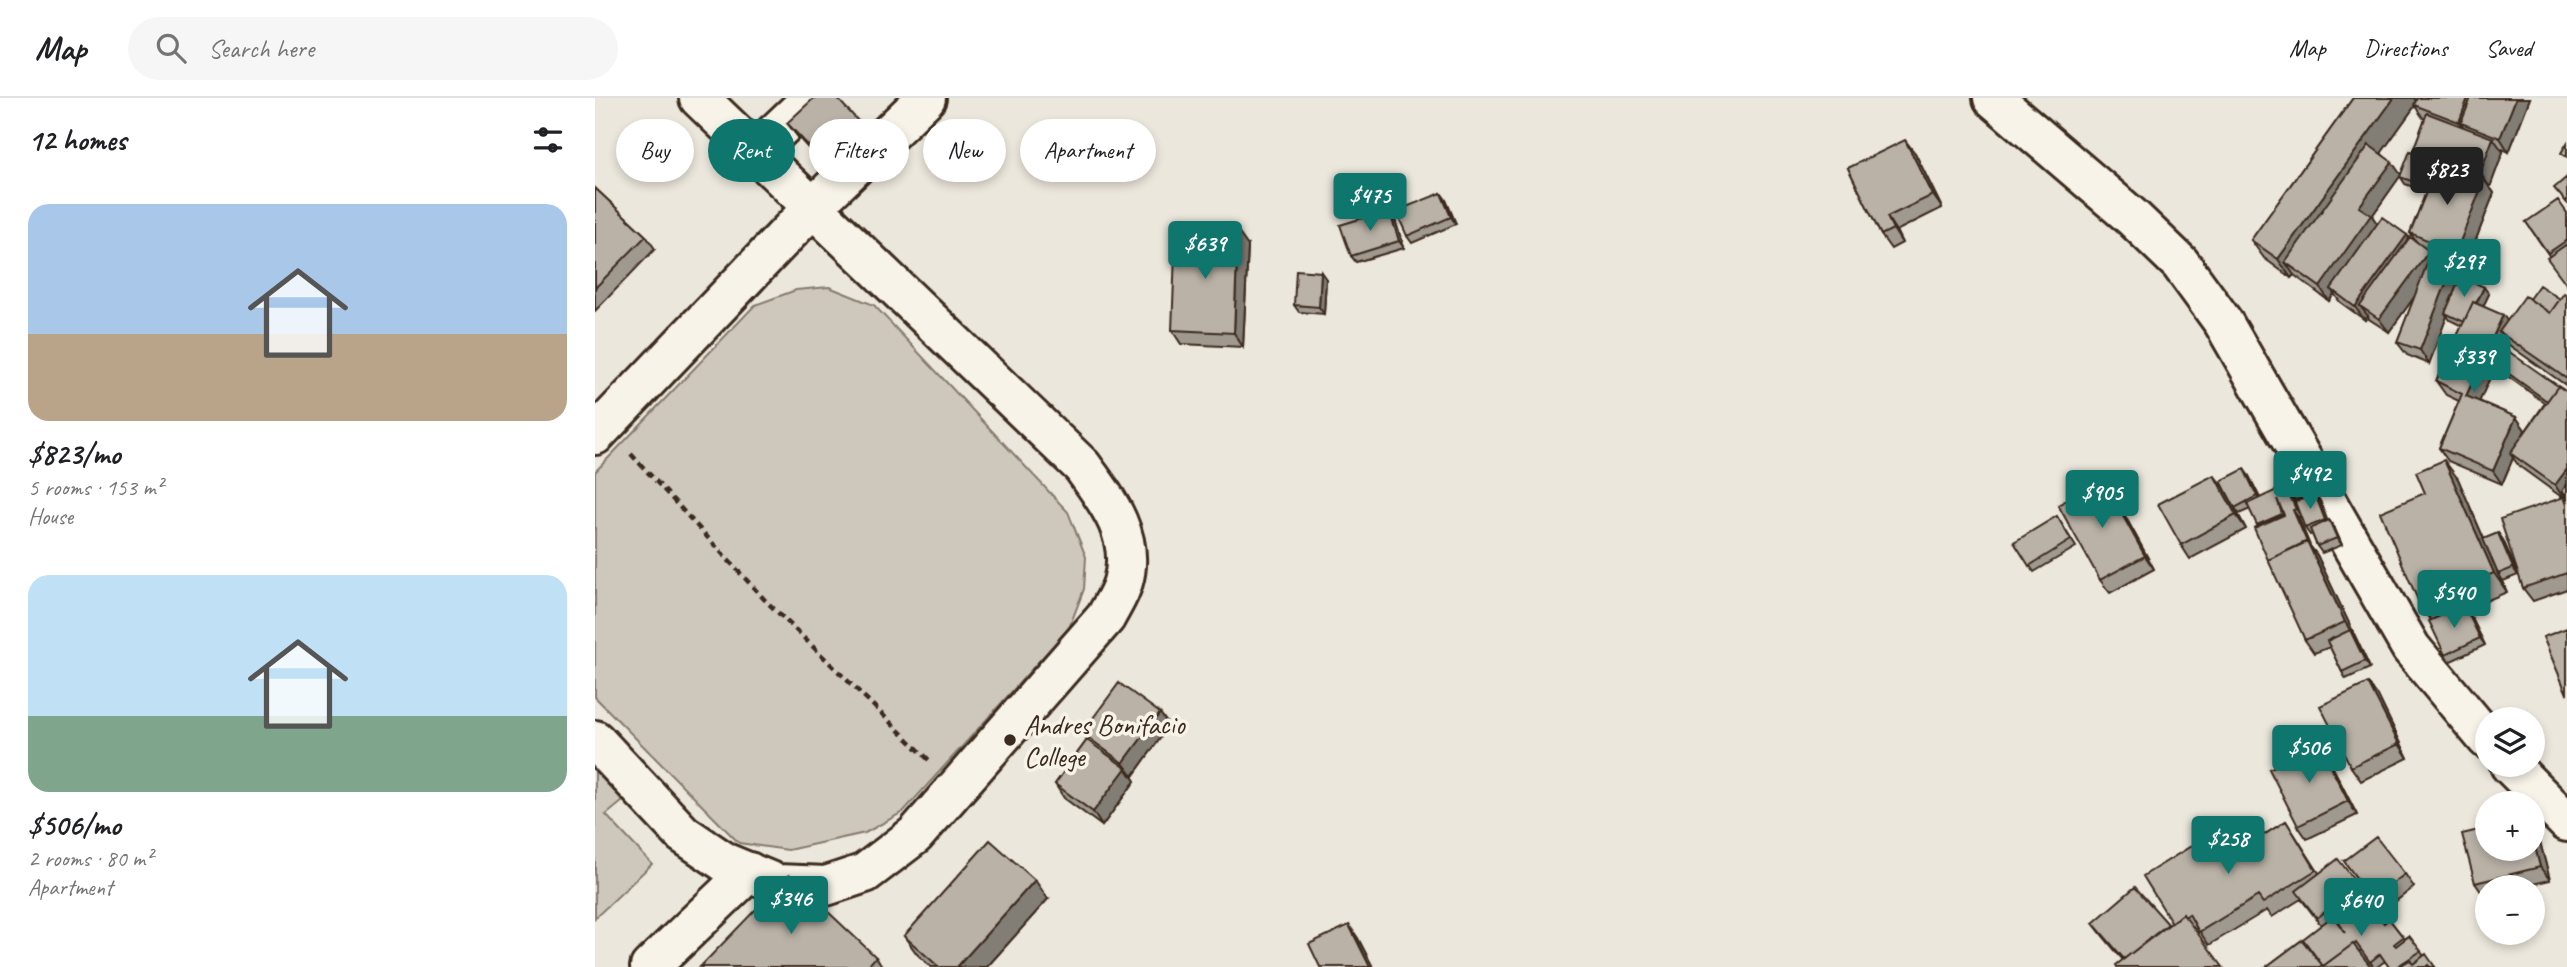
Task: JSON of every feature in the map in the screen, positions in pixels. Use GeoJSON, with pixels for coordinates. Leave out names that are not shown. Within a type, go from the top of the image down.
{"type":"FeatureCollection","features":[{"type":"Feature","properties":{"kind":"street"},"geometry":{"type":"LineString","coordinates":[[699,98],[721,119]]}},
{"type":"Feature","properties":{"kind":"street"},"geometry":{"type":"LineString","coordinates":[[790,119],[812,98]]}},
{"type":"Feature","properties":{"kind":"street"},"geometry":{"type":"LineString","coordinates":[[600,430],[813,207],[926,98]]}},
{"type":"Feature","properties":{"kind":"street"},"geometry":{"type":"LineString","coordinates":[[1993,98],[2133,217],[2180,262],[2223,322],[2411,648],[2475,725]]}},
{"type":"Feature","properties":{"kind":"street"},"geometry":{"type":"LineString","coordinates":[[595,740],[683,834],[726,863],[777,884],[826,886],[865,873],[915,835],[1105,617],[1123,582],[1124,543],[1114,509],[1081,466],[787,182]]}},
{"type":"Feature","properties":{"kind":"street"},"geometry":{"type":"LineString","coordinates":[[2522,777],[2567,822]]}},
{"type":"Feature","properties":{"kind":"street"},"geometry":{"type":"LineString","coordinates":[[650,967],[749,872]]}},
{"type":"Feature","properties":{"kind":"path"},"geometry":{"type":"LineString","coordinates":[[600,430],[764,599],[957,786]]}},
{"type":"Feature","properties":{"kind":"shaded area"},"geometry":{"type":"Polygon","coordinates":[[[829,287],[874,305],[1068,512],[1086,557],[1084,589],[1069,628],[903,812],[865,833],[788,850],[739,843],[595,697],[595,472],[755,305],[796,290],[829,287]]]}},
{"type":"Feature","properties":{"kind":"shaded area"},"geometry":{"type":"Polygon","coordinates":[[[595,760],[629,796],[606,815],[652,864],[595,918],[595,760]]]}},
{"type":"Feature","properties":{"kind":"building"},"geometry":{"type":"Polygon","coordinates":[[[814,98],[837,98],[856,119],[809,119],[809,146],[795,131],[795,119],[791,119],[814,98]]]}},
{"type":"Feature","properties":{"kind":"building"},"geometry":{"type":"Polygon","coordinates":[[[2353,98],[2394,98],[2278,259],[2251,240],[2353,98]]]}},
{"type":"Feature","properties":{"kind":"building"},"geometry":{"type":"Polygon","coordinates":[[[2417,98],[2468,98],[2459,122],[2414,105],[2417,98]]]}},
{"type":"Feature","properties":{"kind":"building"},"geometry":{"type":"Polygon","coordinates":[[[2471,98],[2516,98],[2500,138],[2461,123],[2471,98]]]}},
{"type":"Feature","properties":{"kind":"building"},"geometry":{"type":"Polygon","coordinates":[[[2427,113],[2493,138],[2480,173],[2414,148],[2427,113]]]}},
{"type":"Feature","properties":{"kind":"building"},"geometry":{"type":"Polygon","coordinates":[[[1905,140],[1933,195],[1887,217],[1893,229],[1881,235],[1848,168],[1905,140]]]}},
{"type":"Feature","properties":{"kind":"building"},"geometry":{"type":"Polygon","coordinates":[[[2567,143],[2567,157],[2561,153],[2567,143]]]}},
{"type":"Feature","properties":{"kind":"building"},"geometry":{"type":"Polygon","coordinates":[[[2369,145],[2392,162],[2359,207],[2371,215],[2320,287],[2285,262],[2369,145]]]}},
{"type":"Feature","properties":{"kind":"building"},"geometry":{"type":"Polygon","coordinates":[[[2410,151],[2438,163],[2428,187],[2400,177],[2410,151]]]}},
{"type":"Feature","properties":{"kind":"building"},"geometry":{"type":"Polygon","coordinates":[[[2438,162],[2484,180],[2456,252],[2410,233],[2438,162]]]}},
{"type":"Feature","properties":{"kind":"building"},"geometry":{"type":"Polygon","coordinates":[[[2567,177],[2567,203],[2554,188],[2567,177]]]}},
{"type":"Feature","properties":{"kind":"building"},"geometry":{"type":"Polygon","coordinates":[[[595,188],[646,236],[595,288],[595,188]]]}},
{"type":"Feature","properties":{"kind":"building"},"geometry":{"type":"Polygon","coordinates":[[[1441,193],[1451,217],[1407,236],[1396,211],[1441,193]]]}},
{"type":"Feature","properties":{"kind":"building"},"geometry":{"type":"Polygon","coordinates":[[[2558,200],[2567,213],[2567,240],[2548,253],[2526,222],[2558,200]]]}},
{"type":"Feature","properties":{"kind":"building"},"geometry":{"type":"Polygon","coordinates":[[[1389,210],[1399,241],[1351,256],[1340,225],[1389,210]]]}},
{"type":"Feature","properties":{"kind":"building"},"geometry":{"type":"Polygon","coordinates":[[[2382,217],[2407,235],[2355,307],[2331,289],[2382,217]]]}},
{"type":"Feature","properties":{"kind":"building"},"geometry":{"type":"Polygon","coordinates":[[[1176,229],[1238,232],[1234,333],[1172,330],[1176,229]]]}},
{"type":"Feature","properties":{"kind":"building"},"geometry":{"type":"Polygon","coordinates":[[[2410,237],[2429,251],[2379,319],[2360,306],[2410,237]]]}},
{"type":"Feature","properties":{"kind":"building"},"geometry":{"type":"Polygon","coordinates":[[[2567,244],[2567,285],[2547,258],[2567,244]]]}},
{"type":"Feature","properties":{"kind":"building"},"geometry":{"type":"Polygon","coordinates":[[[2432,251],[2455,260],[2420,350],[2397,342],[2432,251]]]}},
{"type":"Feature","properties":{"kind":"building"},"geometry":{"type":"Polygon","coordinates":[[[1296,270],[1321,272],[1319,307],[1294,305],[1296,270]]]}},
{"type":"Feature","properties":{"kind":"building"},"geometry":{"type":"Polygon","coordinates":[[[2461,276],[2484,287],[2476,303],[2473,302],[2464,322],[2445,313],[2461,276]]]}},
{"type":"Feature","properties":{"kind":"building"},"geometry":{"type":"Polygon","coordinates":[[[2539,285],[2560,299],[2550,313],[2529,299],[2539,285]]]}},
{"type":"Feature","properties":{"kind":"building"},"geometry":{"type":"Polygon","coordinates":[[[2564,293],[2567,295],[2567,379],[2499,332],[2525,296],[2550,313],[2564,293]]]}},
{"type":"Feature","properties":{"kind":"building"},"geometry":{"type":"Polygon","coordinates":[[[2473,302],[2503,315],[2466,396],[2516,417],[2493,471],[2439,448],[2462,394],[2436,381],[2473,302]]]}},
{"type":"Feature","properties":{"kind":"building"},"geometry":{"type":"Polygon","coordinates":[[[2508,351],[2558,386],[2547,401],[2498,366],[2508,351]]]}},
{"type":"Feature","properties":{"kind":"building"},"geometry":{"type":"Polygon","coordinates":[[[2558,386],[2567,392],[2567,469],[2555,485],[2510,453],[2558,386]]]}},
{"type":"Feature","properties":{"kind":"building"},"geometry":{"type":"Polygon","coordinates":[[[2444,460],[2494,573],[2420,605],[2380,512],[2425,493],[2416,472],[2444,460]]]}},
{"type":"Feature","properties":{"kind":"building"},"geometry":{"type":"Polygon","coordinates":[[[2244,469],[2257,496],[2235,508],[2221,481],[2244,469]]]}},
{"type":"Feature","properties":{"kind":"building"},"geometry":{"type":"Polygon","coordinates":[[[2214,475],[2236,515],[2181,545],[2158,504],[2214,475]]]}},
{"type":"Feature","properties":{"kind":"building"},"geometry":{"type":"Polygon","coordinates":[[[2103,480],[2145,556],[2100,580],[2058,505],[2103,480]]]}},
{"type":"Feature","properties":{"kind":"building"},"geometry":{"type":"Polygon","coordinates":[[[2305,480],[2310,494],[2295,500],[2290,485],[2305,480]]]}},
{"type":"Feature","properties":{"kind":"building"},"geometry":{"type":"Polygon","coordinates":[[[2285,486],[2307,542],[2268,560],[2254,528],[2284,515],[2277,499],[2282,514],[2257,525],[2247,504],[2285,486]]]}},
{"type":"Feature","properties":{"kind":"building"},"geometry":{"type":"Polygon","coordinates":[[[2315,494],[2325,520],[2305,528],[2295,502],[2315,494]]]}},
{"type":"Feature","properties":{"kind":"building"},"geometry":{"type":"Polygon","coordinates":[[[2564,497],[2567,505],[2567,573],[2523,588],[2500,519],[2564,497]]]}},
{"type":"Feature","properties":{"kind":"building"},"geometry":{"type":"Polygon","coordinates":[[[2057,516],[2071,540],[2029,566],[2014,542],[2057,516]]]}},
{"type":"Feature","properties":{"kind":"building"},"geometry":{"type":"Polygon","coordinates":[[[2329,520],[2337,538],[2317,546],[2310,529],[2329,520]]]}},
{"type":"Feature","properties":{"kind":"building"},"geometry":{"type":"Polygon","coordinates":[[[2498,533],[2513,568],[2498,574],[2483,539],[2498,533]]]}},
{"type":"Feature","properties":{"kind":"building"},"geometry":{"type":"Polygon","coordinates":[[[2307,541],[2345,622],[2305,640],[2268,560],[2307,541]]]}},
{"type":"Feature","properties":{"kind":"building"},"geometry":{"type":"Polygon","coordinates":[[[2464,605],[2480,638],[2445,655],[2429,621],[2464,605]]]}},
{"type":"Feature","properties":{"kind":"building"},"geometry":{"type":"Polygon","coordinates":[[[2567,628],[2567,694],[2543,637],[2567,628]]]}},
{"type":"Feature","properties":{"kind":"building"},"geometry":{"type":"Polygon","coordinates":[[[2350,630],[2365,661],[2342,672],[2327,641],[2350,630]]]}},
{"type":"Feature","properties":{"kind":"building"},"geometry":{"type":"Polygon","coordinates":[[[1119,683],[1160,713],[1123,763],[1082,733],[1119,683]]]}},
{"type":"Feature","properties":{"kind":"building"},"geometry":{"type":"Polygon","coordinates":[[[2368,683],[2399,744],[2351,767],[2320,706],[2368,683]]]}},
{"type":"Feature","properties":{"kind":"building"},"geometry":{"type":"Polygon","coordinates":[[[1087,740],[1126,768],[1093,812],[1055,784],[1087,740]]]}},
{"type":"Feature","properties":{"kind":"building"},"geometry":{"type":"Polygon","coordinates":[[[2319,744],[2348,801],[2298,826],[2269,769],[2319,744]]]}},
{"type":"Feature","properties":{"kind":"building"},"geometry":{"type":"Polygon","coordinates":[[[2286,821],[2316,870],[2263,903],[2258,896],[2199,932],[2189,914],[2185,917],[2183,914],[2172,923],[2143,876],[2217,830],[2232,855],[2286,821]]]}},
{"type":"Feature","properties":{"kind":"building"},"geometry":{"type":"Polygon","coordinates":[[[2475,831],[2475,861],[2538,861],[2540,867],[2508,875],[2475,875],[2475,883],[2462,834],[2475,831]]]}},
{"type":"Feature","properties":{"kind":"building"},"geometry":{"type":"Polygon","coordinates":[[[2376,837],[2405,874],[2372,899],[2344,861],[2376,837]]]}},
{"type":"Feature","properties":{"kind":"building"},"geometry":{"type":"Polygon","coordinates":[[[990,840],[1035,880],[957,967],[939,967],[904,936],[990,840]]]}},
{"type":"Feature","properties":{"kind":"building"},"geometry":{"type":"Polygon","coordinates":[[[2338,859],[2364,892],[2334,915],[2330,908],[2317,918],[2296,891],[2338,859]]]}},
{"type":"Feature","properties":{"kind":"building"},"geometry":{"type":"Polygon","coordinates":[[[789,875],[876,957],[867,967],[700,967],[789,875]]]}},
{"type":"Feature","properties":{"kind":"building"},"geometry":{"type":"Polygon","coordinates":[[[2135,887],[2168,924],[2124,959],[2093,923],[2135,887]]]}},
{"type":"Feature","properties":{"kind":"building"},"geometry":{"type":"Polygon","coordinates":[[[2367,902],[2384,923],[2389,919],[2403,937],[2394,944],[2396,946],[2409,936],[2421,951],[2396,967],[2389,967],[2380,954],[2370,962],[2356,943],[2323,966],[2303,939],[2333,916],[2345,933],[2339,922],[2367,902]]]}},
{"type":"Feature","properties":{"kind":"building"},"geometry":{"type":"Polygon","coordinates":[[[2183,914],[2223,967],[2117,967],[2116,965],[2183,914]]]}},
{"type":"Feature","properties":{"kind":"building"},"geometry":{"type":"Polygon","coordinates":[[[1349,925],[1370,967],[1320,967],[1309,944],[1349,925]]]}},
{"type":"Feature","properties":{"kind":"building"},"geometry":{"type":"Polygon","coordinates":[[[2302,940],[2322,965],[2320,967],[2266,967],[2302,940]]]}},
{"type":"Feature","properties":{"kind":"building"},"geometry":{"type":"Polygon","coordinates":[[[2353,944],[2371,967],[2322,967],[2353,944]]]}},
{"type":"Feature","properties":{"kind":"building"},"geometry":{"type":"Polygon","coordinates":[[[2426,954],[2435,967],[2398,967],[2410,960],[2413,964],[2426,954]]]}},
{"type":"Feature","properties":{"kind":"place","name":"Andres Bonifacio College"},"geometry":{"type":"Point","coordinates":[1010,740]}}]}
